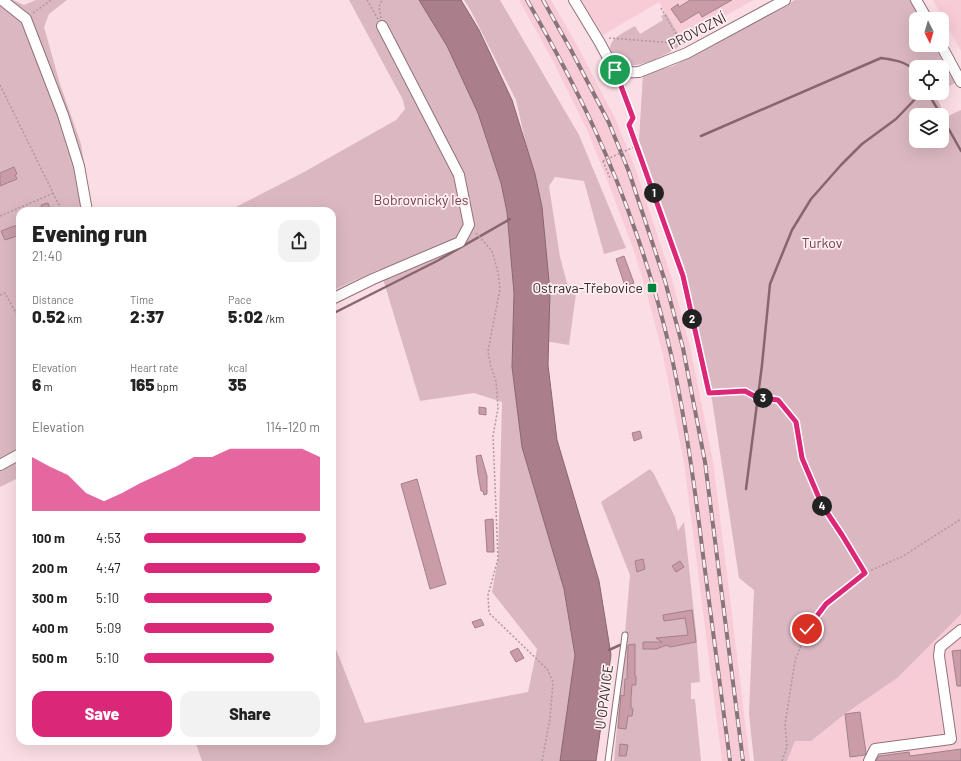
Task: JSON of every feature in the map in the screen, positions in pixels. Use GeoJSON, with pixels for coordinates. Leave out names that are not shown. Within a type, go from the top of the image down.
{"type":"FeatureCollection","features":[{"type":"Feature","properties":{"kind":"street"},"geometry":{"type":"LineString","coordinates":[[2,0],[26,19],[63,115],[79,166],[86,207]]}},
{"type":"Feature","properties":{"kind":"street"},"geometry":{"type":"LineString","coordinates":[[574,0],[616,73]]}},
{"type":"Feature","properties":{"kind":"street","name":"PROVOZNÍ"},"geometry":{"type":"LineString","coordinates":[[616,73],[640,72],[687,53],[785,0]]}},
{"type":"Feature","properties":{"kind":"street"},"geometry":{"type":"LineString","coordinates":[[916,0],[923,12]]}},
{"type":"Feature","properties":{"kind":"street"},"geometry":{"type":"LineString","coordinates":[[336,297],[460,242],[469,225],[459,175],[382,26]]}},
{"type":"Feature","properties":{"kind":"street"},"geometry":{"type":"LineString","coordinates":[[945,52],[961,82]]}},
{"type":"Feature","properties":{"kind":"street"},"geometry":{"type":"LineString","coordinates":[[0,465],[16,456]]}},
{"type":"Feature","properties":{"kind":"street"},"geometry":{"type":"LineString","coordinates":[[868,761],[875,749],[952,739],[939,656],[940,647],[961,630]]}},
{"type":"Feature","properties":{"kind":"lane","name":"U OPAVICE"},"geometry":{"type":"LineString","coordinates":[[608,761],[625,635]]}},
{"type":"Feature","properties":{"kind":"path"},"geometry":{"type":"LineString","coordinates":[[26,19],[51,0]]}},
{"type":"Feature","properties":{"kind":"path"},"geometry":{"type":"LineString","coordinates":[[367,0],[382,26]]}},
{"type":"Feature","properties":{"kind":"path"},"geometry":{"type":"LineString","coordinates":[[382,0],[379,7],[382,26]]}},
{"type":"Feature","properties":{"kind":"path"},"geometry":{"type":"LineString","coordinates":[[608,38],[675,43],[682,46],[661,8]]}},
{"type":"Feature","properties":{"kind":"path"},"geometry":{"type":"LineString","coordinates":[[610,178],[603,161],[634,148],[627,129],[633,118],[616,73]]}},
{"type":"Feature","properties":{"kind":"path"},"geometry":{"type":"LineString","coordinates":[[0,85],[60,207]]}},
{"type":"Feature","properties":{"kind":"path"},"geometry":{"type":"LineString","coordinates":[[629,125],[683,276],[709,393],[745,391],[756,397],[778,400],[796,422],[802,458],[822,505],[865,573]]}},
{"type":"Feature","properties":{"kind":"path"},"geometry":{"type":"LineString","coordinates":[[21,207],[54,193]]}},
{"type":"Feature","properties":{"kind":"path"},"geometry":{"type":"LineString","coordinates":[[0,216],[16,209]]}},
{"type":"Feature","properties":{"kind":"path"},"geometry":{"type":"LineString","coordinates":[[469,225],[492,251],[498,272],[500,289],[488,351],[491,367],[496,381],[498,408],[493,443],[498,559],[488,595],[489,613],[547,669],[553,682],[550,719],[542,761]]}},
{"type":"Feature","properties":{"kind":"path"},"geometry":{"type":"LineString","coordinates":[[0,295],[5,293],[16,313]]}},
{"type":"Feature","properties":{"kind":"path"},"geometry":{"type":"LineString","coordinates":[[782,761],[787,747],[785,724],[796,661],[807,629],[826,604],[865,573],[903,556],[961,519]]}},
{"type":"Feature","properties":{"kind":"shaded area"},"geometry":{"type":"Polygon","coordinates":[[[419,0],[461,0],[479,30],[512,100],[535,174],[542,207],[550,292],[548,365],[557,440],[599,581],[611,655],[596,761],[560,761],[575,655],[564,589],[522,447],[512,367],[514,293],[507,212],[501,183],[478,113],[447,46],[419,0]]]}},
{"type":"Feature","properties":{"kind":"shaded area"},"geometry":{"type":"Polygon","coordinates":[[[519,0],[551,0],[578,47],[616,120],[636,170],[672,279],[690,346],[713,461],[750,761],[722,761],[684,463],[663,355],[646,290],[633,248],[588,132],[553,61],[519,0]]]}},
{"type":"Feature","properties":{"kind":"shaded area"},"geometry":{"type":"Polygon","coordinates":[[[581,0],[754,0],[681,39],[659,2],[603,35],[581,0]]]}},
{"type":"Feature","properties":{"kind":"shaded area"},"geometry":{"type":"Polygon","coordinates":[[[933,0],[961,0],[961,51],[949,29],[949,12],[940,12],[933,0]]]}},
{"type":"Feature","properties":{"kind":"shaded area"},"geometry":{"type":"Polygon","coordinates":[[[961,614],[961,761],[787,761],[795,741],[811,741],[961,614]]]}},
{"type":"Feature","properties":{"kind":"green space"},"geometry":{"type":"Polygon","coordinates":[[[0,0],[13,0],[24,5],[36,0],[67,0],[49,14],[44,27],[60,84],[81,144],[91,207],[16,207],[16,479],[0,487],[0,0]]]}},
{"type":"Feature","properties":{"kind":"green space","name":"Bobrovnický les"},"geometry":{"type":"Polygon","coordinates":[[[349,0],[419,0],[447,46],[478,113],[501,183],[507,212],[514,293],[512,367],[522,447],[564,589],[575,655],[560,761],[202,761],[196,745],[336,745],[336,649],[365,723],[528,692],[537,649],[492,592],[498,559],[502,402],[474,393],[420,401],[380,269],[336,289],[336,207],[236,207],[304,172],[396,120],[405,109],[403,100],[349,0]]]}},
{"type":"Feature","properties":{"kind":"green space"},"geometry":{"type":"Polygon","coordinates":[[[464,0],[500,0],[579,135],[626,248],[604,254],[584,181],[555,177],[549,186],[560,257],[567,283],[576,294],[569,345],[544,341],[540,206],[516,100],[464,0]]]}},
{"type":"Feature","properties":{"kind":"green space","name":"Turkov"},"geometry":{"type":"Polygon","coordinates":[[[795,0],[910,0],[916,12],[909,12],[909,52],[939,52],[943,60],[909,60],[909,100],[938,100],[942,108],[909,108],[909,148],[949,148],[949,116],[961,110],[961,614],[897,678],[846,713],[811,741],[795,741],[787,761],[754,761],[749,714],[754,590],[739,578],[712,400],[685,269],[639,140],[643,74],[673,66],[795,0]]]}},
{"type":"Feature","properties":{"kind":"green space"},"geometry":{"type":"Polygon","coordinates":[[[666,13],[684,44],[661,57],[649,62],[632,66],[621,65],[613,58],[610,48],[614,39],[635,26],[640,34],[663,20],[661,16],[666,13]]]}},
{"type":"Feature","properties":{"kind":"green space","name":"Turkov"},"geometry":{"type":"Polygon","coordinates":[[[949,72],[955,83],[949,86],[949,72]]]}},
{"type":"Feature","properties":{"kind":"green space"},"geometry":{"type":"Polygon","coordinates":[[[650,469],[654,474],[675,517],[678,531],[684,522],[700,682],[691,683],[691,699],[695,699],[701,761],[614,761],[630,575],[601,502],[650,469]]]}},
{"type":"Feature","properties":{"kind":"building"},"geometry":{"type":"Polygon","coordinates":[[[690,0],[732,0],[702,17],[699,12],[681,23],[671,9],[678,4],[679,7],[690,0]]]}},
{"type":"Feature","properties":{"kind":"building"},"geometry":{"type":"Polygon","coordinates":[[[14,167],[17,174],[15,175],[17,179],[0,186],[0,173],[14,167]]]}},
{"type":"Feature","properties":{"kind":"building"},"geometry":{"type":"Polygon","coordinates":[[[48,203],[50,207],[42,207],[41,205],[48,203]]]}},
{"type":"Feature","properties":{"kind":"building"},"geometry":{"type":"Polygon","coordinates":[[[16,225],[16,236],[5,240],[1,231],[16,225]]]}},
{"type":"Feature","properties":{"kind":"building"},"geometry":{"type":"Polygon","coordinates":[[[624,256],[634,283],[625,286],[616,259],[624,256]]]}},
{"type":"Feature","properties":{"kind":"building"},"geometry":{"type":"Polygon","coordinates":[[[479,407],[486,408],[486,415],[479,414],[479,407]]]}},
{"type":"Feature","properties":{"kind":"building"},"geometry":{"type":"Polygon","coordinates":[[[640,431],[642,438],[634,441],[632,433],[640,431]]]}},
{"type":"Feature","properties":{"kind":"building"},"geometry":{"type":"Polygon","coordinates":[[[481,455],[487,476],[487,494],[484,495],[483,491],[481,491],[476,456],[481,455]]]}},
{"type":"Feature","properties":{"kind":"building"},"geometry":{"type":"Polygon","coordinates":[[[417,479],[446,584],[430,589],[401,484],[417,479]]]}},
{"type":"Feature","properties":{"kind":"building"},"geometry":{"type":"Polygon","coordinates":[[[493,519],[494,552],[487,552],[485,520],[493,519]]]}},
{"type":"Feature","properties":{"kind":"building"},"geometry":{"type":"Polygon","coordinates":[[[643,559],[645,569],[637,572],[635,561],[643,559]]]}},
{"type":"Feature","properties":{"kind":"building"},"geometry":{"type":"Polygon","coordinates":[[[680,561],[684,567],[676,572],[672,566],[680,561]]]}},
{"type":"Feature","properties":{"kind":"building"},"geometry":{"type":"Polygon","coordinates":[[[692,610],[696,642],[670,647],[667,645],[656,649],[643,649],[643,642],[662,642],[656,638],[688,635],[685,618],[664,621],[663,615],[692,610]]]}},
{"type":"Feature","properties":{"kind":"building"},"geometry":{"type":"Polygon","coordinates":[[[481,619],[484,625],[475,628],[472,622],[481,619]]]}},
{"type":"Feature","properties":{"kind":"building"},"geometry":{"type":"Polygon","coordinates":[[[635,644],[636,685],[632,685],[632,716],[628,716],[626,729],[618,728],[621,695],[624,696],[625,679],[627,679],[628,645],[635,644]]]}},
{"type":"Feature","properties":{"kind":"building"},"geometry":{"type":"Polygon","coordinates":[[[518,648],[524,658],[516,662],[510,652],[518,648]]]}},
{"type":"Feature","properties":{"kind":"building"},"geometry":{"type":"Polygon","coordinates":[[[961,650],[961,686],[957,686],[952,651],[961,650]]]}},
{"type":"Feature","properties":{"kind":"building"},"geometry":{"type":"Polygon","coordinates":[[[860,712],[866,753],[865,755],[850,757],[845,714],[860,712]]]}},
{"type":"Feature","properties":{"kind":"building"},"geometry":{"type":"Polygon","coordinates":[[[620,744],[628,745],[626,756],[619,756],[620,744]]]}},
{"type":"Feature","properties":{"kind":"building"},"geometry":{"type":"Polygon","coordinates":[[[961,749],[961,761],[876,761],[879,756],[909,752],[910,756],[961,749]]]}},
{"type":"Feature","properties":{"kind":"waterway"},"geometry":{"type":"LineString","coordinates":[[701,136],[881,58],[895,60],[909,66]]}},
{"type":"Feature","properties":{"kind":"waterway"},"geometry":{"type":"LineString","coordinates":[[746,489],[762,365],[770,284],[792,230],[811,199],[841,165],[862,144],[896,119],[914,100]]}},
{"type":"Feature","properties":{"kind":"waterway"},"geometry":{"type":"LineString","coordinates":[[932,100],[937,108]]}},
{"type":"Feature","properties":{"kind":"waterway"},"geometry":{"type":"LineString","coordinates":[[949,130],[961,151]]}},
{"type":"Feature","properties":{"kind":"waterway"},"geometry":{"type":"LineString","coordinates":[[336,312],[437,261],[510,219]]}},
{"type":"Feature","properties":{"kind":"waterway"},"geometry":{"type":"LineString","coordinates":[[609,650],[620,645]]}},
{"type":"Feature","properties":{"kind":"railway"},"geometry":{"type":"LineString","coordinates":[[527,0],[570,79],[606,154],[628,210],[648,268],[664,326],[671,354],[690,454],[730,761]]}},
{"type":"Feature","properties":{"kind":"railway"},"geometry":{"type":"LineString","coordinates":[[543,0],[609,123],[629,172],[665,281],[683,348],[705,462],[743,761]]}},
{"type":"Feature","properties":{"kind":"place","name":"Ostrava-Třebovice"},"geometry":{"type":"Point","coordinates":[652,288]}},
{"type":"Feature","properties":{"kind":"route"},"geometry":{"type":"LineString","coordinates":[[615,70],[633,118],[629,125],[683,276],[709,393],[735,390],[745,391],[756,397],[778,400],[796,422],[802,458],[822,505],[865,573],[826,604],[807,629]]}}]}
